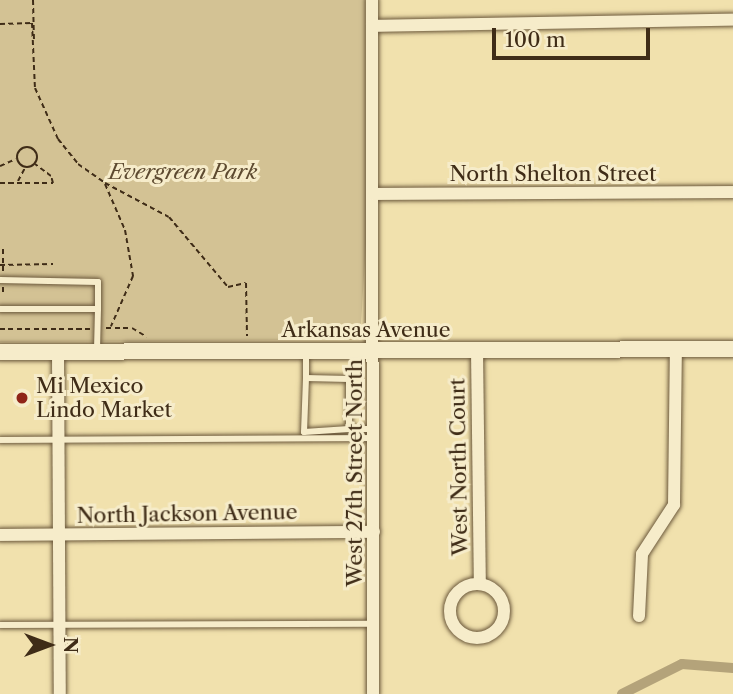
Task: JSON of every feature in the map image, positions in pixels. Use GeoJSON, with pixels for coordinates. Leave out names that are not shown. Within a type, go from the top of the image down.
{"type":"FeatureCollection","features":[{"type":"Feature","properties":{"kind":"street","name":"West 27th Street North"},"geometry":{"type":"LineString","coordinates":[[372,0],[375,434],[373,694]]}},
{"type":"Feature","properties":{"kind":"street"},"geometry":{"type":"LineString","coordinates":[[372,26],[733,20]]}},
{"type":"Feature","properties":{"kind":"street","name":"North Shelton Street"},"geometry":{"type":"LineString","coordinates":[[373,194],[733,192]]}},
{"type":"Feature","properties":{"kind":"street","name":"Arkansas Avenue"},"geometry":{"type":"LineString","coordinates":[[0,352],[97,352],[304,344],[374,344],[477,350],[733,349]]}},
{"type":"Feature","properties":{"kind":"street","name":"West North Court"},"geometry":{"type":"LineString","coordinates":[[477,350],[480,584]]}},
{"type":"Feature","properties":{"kind":"street"},"geometry":{"type":"LineString","coordinates":[[639,616],[642,554],[674,505],[676,350]]}},
{"type":"Feature","properties":{"kind":"street"},"geometry":{"type":"LineString","coordinates":[[58,352],[60,694]]}},
{"type":"Feature","properties":{"kind":"street","name":"North Jackson Avenue"},"geometry":{"type":"LineString","coordinates":[[0,535],[374,532]]}},
{"type":"Feature","properties":{"kind":"street"},"geometry":{"type":"LineString","coordinates":[[480,584],[500,598],[503,614],[489,635],[471,637],[456,628],[452,602],[463,588],[480,584]]}},
{"type":"Feature","properties":{"kind":"lane"},"geometry":{"type":"LineString","coordinates":[[0,280],[98,282],[97,352]]}},
{"type":"Feature","properties":{"kind":"lane"},"geometry":{"type":"LineString","coordinates":[[0,309],[98,309]]}},
{"type":"Feature","properties":{"kind":"lane"},"geometry":{"type":"LineString","coordinates":[[304,344],[306,378],[303,432],[349,429],[375,434]]}},
{"type":"Feature","properties":{"kind":"lane"},"geometry":{"type":"LineString","coordinates":[[306,378],[349,379],[349,429]]}},
{"type":"Feature","properties":{"kind":"lane"},"geometry":{"type":"LineString","coordinates":[[0,440],[375,434]]}},
{"type":"Feature","properties":{"kind":"lane"},"geometry":{"type":"LineString","coordinates":[[0,625],[374,624]]}},
{"type":"Feature","properties":{"kind":"path"},"geometry":{"type":"LineString","coordinates":[[33,0],[34,65]]}},
{"type":"Feature","properties":{"kind":"path"},"geometry":{"type":"LineString","coordinates":[[0,24],[32,23],[35,88],[58,139],[78,163],[105,183],[169,217],[228,288],[246,283],[246,337]]}},
{"type":"Feature","properties":{"kind":"path"},"geometry":{"type":"LineString","coordinates":[[0,183],[53,183],[51,176],[35,164],[34,148],[20,148],[17,159]]}},
{"type":"Feature","properties":{"kind":"path"},"geometry":{"type":"LineString","coordinates":[[0,166],[17,159]]}},
{"type":"Feature","properties":{"kind":"path"},"geometry":{"type":"LineString","coordinates":[[17,159],[25,167]]}},
{"type":"Feature","properties":{"kind":"path"},"geometry":{"type":"LineString","coordinates":[[25,167],[35,164]]}},
{"type":"Feature","properties":{"kind":"path"},"geometry":{"type":"LineString","coordinates":[[19,183],[25,167]]}},
{"type":"Feature","properties":{"kind":"path"},"geometry":{"type":"LineString","coordinates":[[105,183],[125,230],[133,276],[110,328]]}},
{"type":"Feature","properties":{"kind":"path"},"geometry":{"type":"LineString","coordinates":[[0,265],[53,264]]}},
{"type":"Feature","properties":{"kind":"path"},"geometry":{"type":"LineString","coordinates":[[0,329],[132,328],[148,338]]}},
{"type":"Feature","properties":{"kind":"path"},"geometry":{"type":"LineString","coordinates":[[304,344],[374,344]]}},
{"type":"Feature","properties":{"kind":"green space","name":"Evergreen Park"},"geometry":{"type":"Polygon","coordinates":[[[0,0],[365,0],[366,243],[360,340],[0,342],[0,0]]]}},
{"type":"Feature","properties":{"kind":"waterway"},"geometry":{"type":"LineString","coordinates":[[622,694],[682,664],[733,668]]}},
{"type":"Feature","properties":{"kind":"place","name":"Mi Mexico Lindo Market"},"geometry":{"type":"Point","coordinates":[22,398]}}]}
